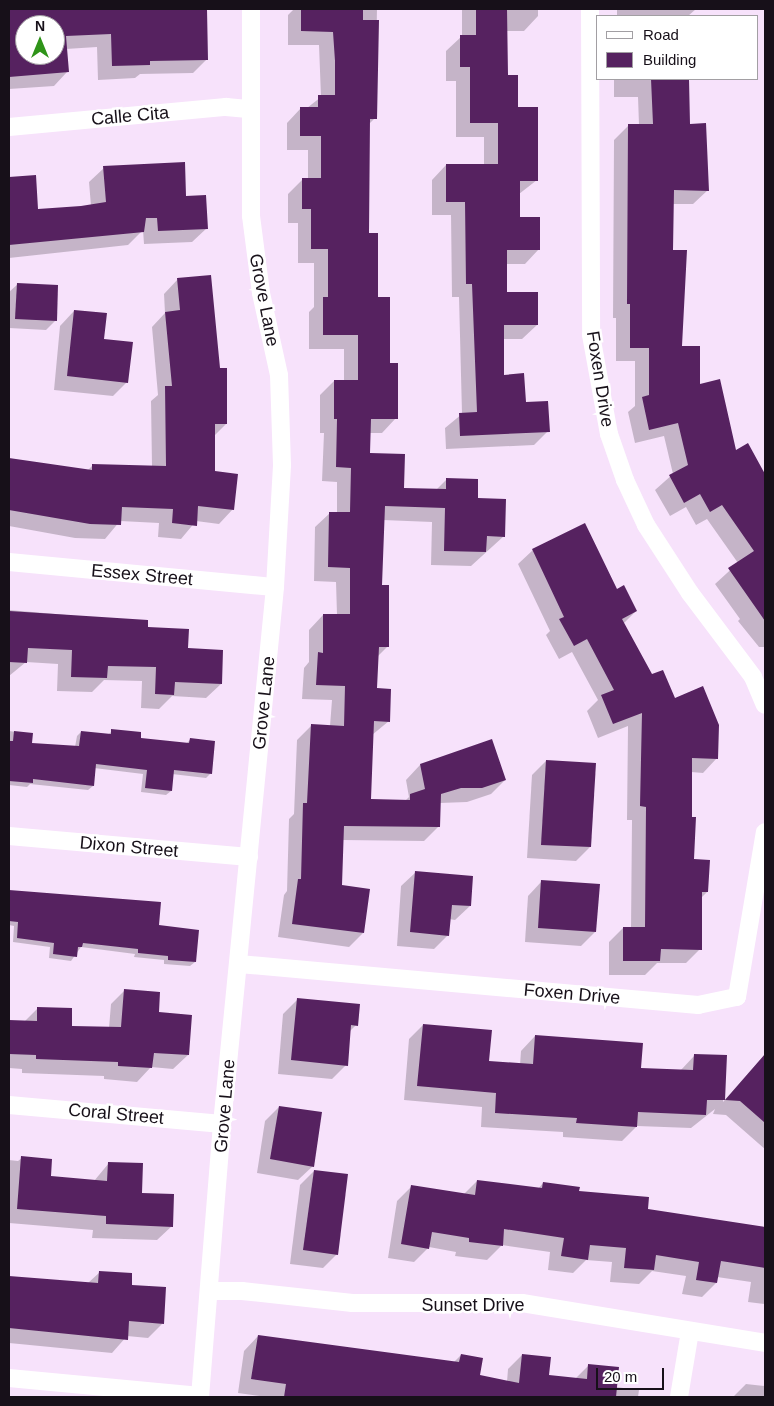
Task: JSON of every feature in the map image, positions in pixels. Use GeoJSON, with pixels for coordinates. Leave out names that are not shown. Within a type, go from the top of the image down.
{"type":"FeatureCollection","features":[{"type":"Feature","properties":{"kind":"street","name":"Grove Lane"},"geometry":{"type":"LineString","coordinates":[[200,1397],[222,1124],[275,586],[282,418],[279,375],[254,256],[251,9]]}},
{"type":"Feature","properties":{"kind":"street","name":"Foxen Drive"},"geometry":{"type":"LineString","coordinates":[[590,9],[591,334],[609,434],[625,480],[646,525],[690,593],[753,677],[765,705]]}},
{"type":"Feature","properties":{"kind":"street","name":"Calle Cita"},"geometry":{"type":"LineString","coordinates":[[9,127],[226,108],[251,109]]}},
{"type":"Feature","properties":{"kind":"street","name":"Essex Street"},"geometry":{"type":"LineString","coordinates":[[9,562],[275,586]]}},
{"type":"Feature","properties":{"kind":"street","name":"Foxen Drive"},"geometry":{"type":"LineString","coordinates":[[239,964],[698,1005],[737,997],[765,832]]}},
{"type":"Feature","properties":{"kind":"street","name":"Dixon Street"},"geometry":{"type":"LineString","coordinates":[[9,836],[249,858]]}},
{"type":"Feature","properties":{"kind":"street","name":"Coral Street"},"geometry":{"type":"LineString","coordinates":[[9,1105],[222,1124]]}},
{"type":"Feature","properties":{"kind":"street","name":"Sunset Drive"},"geometry":{"type":"LineString","coordinates":[[209,1291],[242,1291],[352,1303],[522,1303],[765,1344]]}},
{"type":"Feature","properties":{"kind":"street"},"geometry":{"type":"LineString","coordinates":[[679,1397],[690,1331]]}},
{"type":"Feature","properties":{"kind":"street"},"geometry":{"type":"LineString","coordinates":[[9,1378],[200,1397]]}},
{"type":"Feature","properties":{"kind":"building"},"geometry":{"type":"Polygon","coordinates":[[[9,9],[207,9],[208,60],[150,61],[150,65],[112,66],[111,34],[66,36],[69,72],[9,77],[9,9]]]}},
{"type":"Feature","properties":{"kind":"building"},"geometry":{"type":"Polygon","coordinates":[[[301,9],[363,9],[363,20],[379,20],[377,119],[370,119],[369,233],[378,233],[378,297],[390,297],[390,363],[398,363],[398,419],[371,419],[370,453],[405,454],[404,488],[446,489],[446,478],[478,479],[478,498],[506,499],[505,537],[487,536],[486,552],[444,551],[445,508],[385,506],[382,585],[389,585],[389,647],[379,647],[377,688],[391,689],[390,722],[374,721],[371,799],[410,800],[410,794],[425,789],[420,764],[492,739],[506,780],[482,788],[461,788],[441,794],[440,827],[344,826],[342,885],[370,889],[364,933],[292,924],[298,879],[301,879],[303,803],[307,803],[311,724],[344,726],[345,686],[316,685],[318,652],[323,653],[323,614],[350,614],[350,568],[328,567],[329,512],[350,512],[351,468],[336,467],[337,419],[334,419],[334,380],[358,380],[358,335],[323,335],[323,297],[328,297],[328,249],[311,249],[311,209],[302,209],[302,178],[321,178],[321,136],[300,136],[300,107],[318,107],[318,95],[335,95],[335,61],[333,32],[301,31],[301,9]]]}},
{"type":"Feature","properties":{"kind":"building"},"geometry":{"type":"Polygon","coordinates":[[[476,9],[507,9],[508,75],[518,75],[518,107],[538,107],[538,181],[520,181],[520,217],[540,217],[540,250],[507,250],[507,292],[538,292],[538,325],[504,325],[504,375],[524,373],[526,402],[548,401],[550,432],[460,436],[459,413],[477,412],[472,284],[466,284],[465,202],[446,202],[446,164],[498,164],[498,123],[470,123],[470,67],[460,67],[460,35],[476,35],[476,9]]]}},
{"type":"Feature","properties":{"kind":"building"},"geometry":{"type":"Polygon","coordinates":[[[651,80],[689,80],[690,124],[706,123],[709,191],[674,190],[673,250],[687,250],[682,346],[700,346],[700,384],[720,379],[736,450],[748,443],[765,474],[765,621],[728,568],[754,551],[722,505],[710,512],[700,494],[684,503],[669,475],[688,465],[678,423],[649,430],[642,397],[649,395],[649,348],[630,348],[630,304],[627,304],[628,124],[653,124],[651,80]]]}},
{"type":"Feature","properties":{"kind":"building"},"geometry":{"type":"Polygon","coordinates":[[[185,162],[186,196],[206,195],[208,229],[158,231],[157,218],[146,218],[144,232],[9,245],[9,177],[36,175],[38,209],[81,206],[106,202],[103,166],[185,162]]]}},
{"type":"Feature","properties":{"kind":"building"},"geometry":{"type":"Polygon","coordinates":[[[211,275],[220,368],[227,368],[227,424],[215,424],[215,471],[238,474],[234,510],[198,506],[197,526],[172,523],[173,509],[122,507],[121,525],[90,524],[9,510],[9,458],[92,470],[92,464],[166,466],[165,386],[172,386],[165,312],[180,310],[177,278],[211,275]]]}},
{"type":"Feature","properties":{"kind":"building"},"geometry":{"type":"Polygon","coordinates":[[[17,283],[58,285],[57,321],[15,319],[17,283]]]}},
{"type":"Feature","properties":{"kind":"building"},"geometry":{"type":"Polygon","coordinates":[[[74,310],[107,313],[104,339],[133,342],[128,383],[67,376],[74,310]]]}},
{"type":"Feature","properties":{"kind":"building"},"geometry":{"type":"Polygon","coordinates":[[[585,523],[617,589],[624,585],[637,611],[622,619],[652,674],[663,670],[675,698],[703,686],[719,725],[718,759],[692,758],[692,817],[696,817],[694,859],[710,860],[708,892],[702,892],[702,950],[661,949],[660,961],[623,961],[623,927],[645,927],[646,807],[640,806],[642,713],[613,724],[601,695],[614,690],[587,639],[574,646],[559,619],[564,617],[532,549],[585,523]]]}},
{"type":"Feature","properties":{"kind":"building"},"geometry":{"type":"Polygon","coordinates":[[[9,611],[148,620],[148,627],[189,629],[188,648],[223,650],[222,684],[175,682],[174,695],[155,694],[156,667],[108,666],[107,678],[71,677],[72,650],[28,648],[27,663],[9,662],[9,611]]]}},
{"type":"Feature","properties":{"kind":"building"},"geometry":{"type":"Polygon","coordinates":[[[111,729],[141,732],[141,738],[189,743],[190,738],[215,741],[212,774],[174,770],[172,791],[145,788],[147,770],[96,764],[94,786],[33,779],[33,783],[9,781],[9,741],[13,741],[14,731],[33,733],[32,743],[79,746],[81,731],[111,734],[111,729]]]}},
{"type":"Feature","properties":{"kind":"building"},"geometry":{"type":"Polygon","coordinates":[[[546,760],[596,763],[591,847],[541,845],[546,760]]]}},
{"type":"Feature","properties":{"kind":"building"},"geometry":{"type":"Polygon","coordinates":[[[415,871],[473,876],[471,906],[452,905],[449,936],[410,932],[415,871]]]}},
{"type":"Feature","properties":{"kind":"building"},"geometry":{"type":"Polygon","coordinates":[[[541,880],[600,884],[596,932],[538,928],[541,880]]]}},
{"type":"Feature","properties":{"kind":"building"},"geometry":{"type":"Polygon","coordinates":[[[9,890],[161,902],[159,925],[199,930],[196,962],[168,960],[168,956],[138,953],[138,949],[83,943],[82,947],[78,947],[77,957],[53,954],[54,943],[17,938],[18,922],[9,921],[9,890]]]}},
{"type":"Feature","properties":{"kind":"building"},"geometry":{"type":"Polygon","coordinates":[[[124,989],[160,992],[159,1012],[192,1015],[189,1055],[154,1053],[152,1068],[118,1066],[118,1062],[36,1059],[36,1055],[9,1054],[9,1020],[37,1021],[37,1007],[72,1008],[72,1026],[121,1027],[124,989]]]}},
{"type":"Feature","properties":{"kind":"building"},"geometry":{"type":"Polygon","coordinates":[[[297,998],[360,1004],[358,1026],[351,1025],[348,1066],[291,1060],[297,998]]]}},
{"type":"Feature","properties":{"kind":"building"},"geometry":{"type":"Polygon","coordinates":[[[423,1024],[492,1030],[489,1061],[533,1064],[535,1035],[643,1043],[641,1068],[693,1070],[694,1054],[727,1055],[725,1100],[707,1100],[706,1115],[638,1112],[637,1127],[576,1123],[577,1118],[495,1113],[496,1093],[417,1086],[423,1024]]]}},
{"type":"Feature","properties":{"kind":"building"},"geometry":{"type":"Polygon","coordinates":[[[765,1054],[765,1123],[740,1101],[725,1100],[765,1054]]]}},
{"type":"Feature","properties":{"kind":"building"},"geometry":{"type":"Polygon","coordinates":[[[279,1106],[322,1112],[314,1167],[270,1159],[279,1106]]]}},
{"type":"Feature","properties":{"kind":"building"},"geometry":{"type":"Polygon","coordinates":[[[21,1156],[52,1159],[51,1176],[107,1181],[108,1162],[143,1163],[142,1193],[174,1194],[173,1227],[106,1224],[106,1216],[17,1209],[21,1156]]]}},
{"type":"Feature","properties":{"kind":"building"},"geometry":{"type":"Polygon","coordinates":[[[314,1170],[348,1174],[338,1255],[303,1250],[314,1170]]]}},
{"type":"Feature","properties":{"kind":"building"},"geometry":{"type":"Polygon","coordinates":[[[477,1180],[542,1188],[543,1182],[580,1187],[579,1191],[649,1197],[648,1209],[765,1227],[765,1268],[721,1261],[717,1283],[696,1280],[699,1262],[656,1255],[654,1270],[624,1268],[626,1248],[590,1245],[588,1260],[561,1256],[564,1238],[504,1229],[503,1246],[469,1242],[469,1238],[432,1232],[429,1249],[401,1244],[411,1185],[475,1195],[477,1180]]]}},
{"type":"Feature","properties":{"kind":"building"},"geometry":{"type":"Polygon","coordinates":[[[99,1271],[132,1273],[132,1285],[166,1287],[164,1324],[129,1321],[128,1340],[9,1328],[9,1276],[98,1283],[99,1271]]]}},
{"type":"Feature","properties":{"kind":"building"},"geometry":{"type":"Polygon","coordinates":[[[258,1335],[459,1362],[461,1354],[483,1358],[480,1375],[519,1383],[522,1354],[551,1357],[549,1375],[587,1379],[588,1364],[619,1367],[616,1397],[284,1397],[286,1384],[251,1379],[258,1335]]]}}]}
